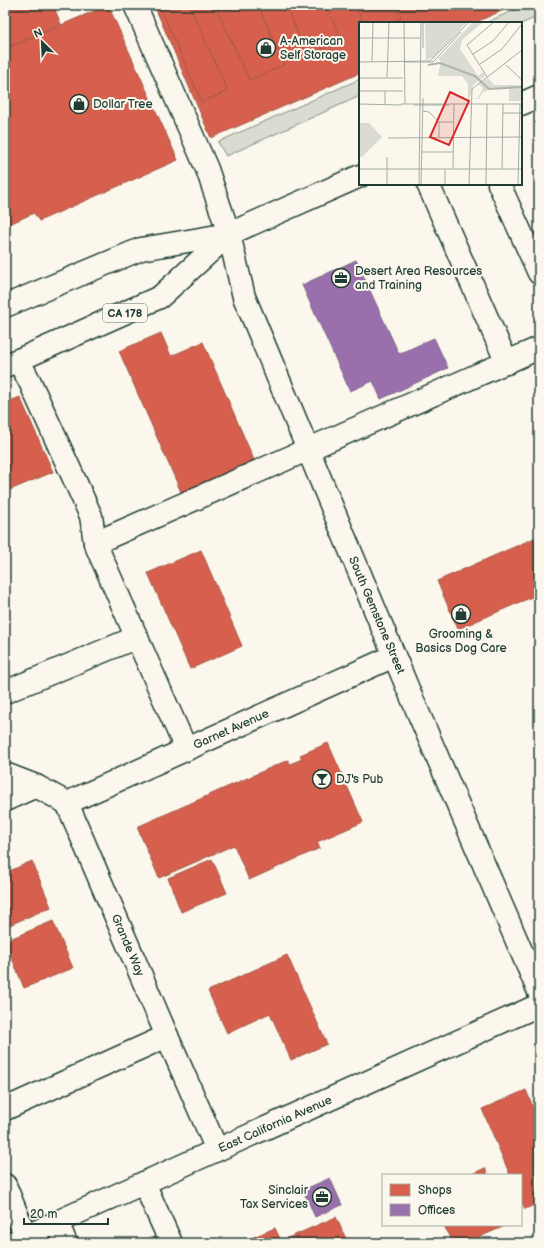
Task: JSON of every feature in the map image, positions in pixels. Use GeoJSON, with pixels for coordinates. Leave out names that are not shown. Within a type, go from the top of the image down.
{"type":"FeatureCollection","features":[{"type":"Feature","properties":{"kind":"street","name":"South Gemstone Street"},"geometry":{"type":"LineString","coordinates":[[135,5],[207,169],[229,234],[244,297],[394,656],[539,992]]}},
{"type":"Feature","properties":{"kind":"street"},"geometry":{"type":"LineString","coordinates":[[522,104],[539,96]]}},
{"type":"Feature","properties":{"kind":"street","name":"CA 178"},"geometry":{"type":"LineString","coordinates":[[5,306],[141,249],[229,234],[359,176]]}},
{"type":"Feature","properties":{"kind":"street"},"geometry":{"type":"LineString","coordinates":[[428,185],[507,363]]}},
{"type":"Feature","properties":{"kind":"street"},"geometry":{"type":"LineString","coordinates":[[499,185],[539,273]]}},
{"type":"Feature","properties":{"kind":"street","name":"CA 178"},"geometry":{"type":"LineString","coordinates":[[11,363],[160,297],[229,234]]}},
{"type":"Feature","properties":{"kind":"street"},"geometry":{"type":"LineString","coordinates":[[95,543],[539,348]]}},
{"type":"Feature","properties":{"kind":"street"},"geometry":{"type":"LineString","coordinates":[[11,363],[30,382],[91,516],[95,543],[186,749]]}},
{"type":"Feature","properties":{"kind":"street"},"geometry":{"type":"LineString","coordinates":[[5,692],[137,637]]}},
{"type":"Feature","properties":{"kind":"street","name":"Garnet Avenue"},"geometry":{"type":"LineString","coordinates":[[67,803],[394,656]]}},
{"type":"Feature","properties":{"kind":"street"},"geometry":{"type":"LineString","coordinates":[[5,774],[36,786],[67,803]]}},
{"type":"Feature","properties":{"kind":"street"},"geometry":{"type":"LineString","coordinates":[[5,800],[36,786]]}},
{"type":"Feature","properties":{"kind":"street","name":"Grande Way"},"geometry":{"type":"LineString","coordinates":[[67,803],[217,1150]]}},
{"type":"Feature","properties":{"kind":"street","name":"East California Avenue"},"geometry":{"type":"LineString","coordinates":[[19,1240],[539,1005]]}},
{"type":"Feature","properties":{"kind":"street"},"geometry":{"type":"LineString","coordinates":[[5,1109],[167,1036]]}},
{"type":"Feature","properties":{"kind":"street"},"geometry":{"type":"LineString","coordinates":[[144,1183],[171,1243]]}},
{"type":"Feature","properties":{"kind":"street"},"geometry":{"type":"LineString","coordinates":[[5,1185],[19,1240]]}},
{"type":"Feature","properties":{"kind":"street"},"geometry":{"type":"LineString","coordinates":[[57,1222],[66,1243]]}},
{"type":"Feature","properties":{"kind":"shaded area"},"geometry":{"type":"Polygon","coordinates":[[[521,5],[539,5],[539,16],[522,24],[522,22],[487,22],[521,7],[521,5]]]}},
{"type":"Feature","properties":{"kind":"shaded area"},"geometry":{"type":"Polygon","coordinates":[[[359,79],[359,96],[226,156],[218,142],[359,79]]]}},
{"type":"Feature","properties":{"kind":"building: Shops"},"geometry":{"type":"Polygon","coordinates":[[[5,5],[53,5],[61,24],[5,49],[5,5]]]}},
{"type":"Feature","properties":{"kind":"building: Shops","name":"Dollar Tree"},"geometry":{"type":"Polygon","coordinates":[[[108,5],[178,160],[39,221],[34,213],[5,226],[5,49],[108,5]]]}},
{"type":"Feature","properties":{"kind":"building: Shops","name":"A-American Self Storage"},"geometry":{"type":"Polygon","coordinates":[[[154,5],[515,5],[476,22],[359,22],[359,73],[211,138],[154,5]]]}},
{"type":"Feature","properties":{"kind":"building: Shops"},"geometry":{"type":"Polygon","coordinates":[[[159,5],[189,5],[228,91],[202,102],[159,5]]]}},
{"type":"Feature","properties":{"kind":"building: Shops"},"geometry":{"type":"Polygon","coordinates":[[[215,5],[258,5],[284,65],[249,80],[215,5]]]}},
{"type":"Feature","properties":{"kind":"building: Shops"},"geometry":{"type":"Polygon","coordinates":[[[285,5],[326,5],[342,40],[308,55],[285,5]]]}},
{"type":"Feature","properties":{"kind":"building: Shops"},"geometry":{"type":"Polygon","coordinates":[[[355,5],[395,5],[401,18],[392,22],[363,22],[355,5]]]}},
{"type":"Feature","properties":{"kind":"building: Shops"},"geometry":{"type":"Polygon","coordinates":[[[161,333],[171,356],[203,342],[254,460],[181,492],[119,351],[161,333]]]}},
{"type":"Feature","properties":{"kind":"building: Shops"},"geometry":{"type":"Polygon","coordinates":[[[20,397],[53,472],[5,492],[5,403],[20,397]]]}},
{"type":"Feature","properties":{"kind":"building: Shops"},"geometry":{"type":"Polygon","coordinates":[[[539,536],[539,594],[458,629],[437,581],[539,536]]]}},
{"type":"Feature","properties":{"kind":"building: Shops"},"geometry":{"type":"Polygon","coordinates":[[[201,550],[242,646],[190,669],[148,573],[201,550]]]}},
{"type":"Feature","properties":{"kind":"building: Shops"},"geometry":{"type":"Polygon","coordinates":[[[328,743],[363,822],[317,842],[320,848],[249,880],[234,845],[159,878],[137,827],[288,760],[290,764],[302,759],[300,755],[328,743]]]}},
{"type":"Feature","properties":{"kind":"building: Shops"},"geometry":{"type":"Polygon","coordinates":[[[212,859],[227,893],[181,912],[168,878],[212,859]]]}},
{"type":"Feature","properties":{"kind":"building: Shops"},"geometry":{"type":"Polygon","coordinates":[[[32,861],[51,907],[5,927],[5,873],[32,861]]]}},
{"type":"Feature","properties":{"kind":"building: Shops"},"geometry":{"type":"Polygon","coordinates":[[[53,921],[73,968],[24,988],[5,941],[53,921]]]}},
{"type":"Feature","properties":{"kind":"building: Shops"},"geometry":{"type":"Polygon","coordinates":[[[287,955],[327,1044],[291,1060],[270,1013],[227,1033],[208,991],[287,955]]]}},
{"type":"Feature","properties":{"kind":"building: Shops"},"geometry":{"type":"Polygon","coordinates":[[[526,1090],[539,1121],[539,1203],[525,1209],[522,1203],[522,1174],[510,1174],[482,1109],[526,1090]]]}},
{"type":"Feature","properties":{"kind":"building: Shops"},"geometry":{"type":"Polygon","coordinates":[[[485,1168],[488,1174],[472,1174],[485,1168]]]}},
{"type":"Feature","properties":{"kind":"building: Shops"},"geometry":{"type":"Polygon","coordinates":[[[336,1217],[348,1243],[290,1243],[288,1238],[336,1217]]]}},
{"type":"Feature","properties":{"kind":"building: Shops"},"geometry":{"type":"Polygon","coordinates":[[[444,1226],[505,1226],[466,1243],[452,1243],[444,1226]]]}},
{"type":"Feature","properties":{"kind":"building: Shops"},"geometry":{"type":"Polygon","coordinates":[[[275,1228],[282,1243],[245,1243],[244,1241],[275,1228]]]}},
{"type":"Feature","properties":{"kind":"building: Offices"},"geometry":{"type":"Polygon","coordinates":[[[356,260],[399,354],[434,338],[448,368],[381,399],[373,381],[350,391],[302,285],[356,260]]]}},
{"type":"Feature","properties":{"kind":"building: Offices","name":"Sinclair Tax Services"},"geometry":{"type":"Polygon","coordinates":[[[330,1178],[342,1205],[315,1217],[303,1190],[330,1178]]]}},
{"type":"Feature","properties":{"kind":"place","name":"A-American Self Storage"},"geometry":{"type":"Point","coordinates":[266,48]}},
{"type":"Feature","properties":{"kind":"place","name":"Dollar Tree"},"geometry":{"type":"Point","coordinates":[79,104]}},
{"type":"Feature","properties":{"kind":"place","name":"Desert Area Resources and Training"},"geometry":{"type":"Point","coordinates":[341,278]}},
{"type":"Feature","properties":{"kind":"place","name":"Grooming & Basics Dog Care"},"geometry":{"type":"Point","coordinates":[461,614]}},
{"type":"Feature","properties":{"kind":"place","name":"DJ's Pub"},"geometry":{"type":"Point","coordinates":[322,779]}},
{"type":"Feature","properties":{"kind":"place","name":"Sinclair Tax Services"},"geometry":{"type":"Point","coordinates":[322,1197]}}]}
